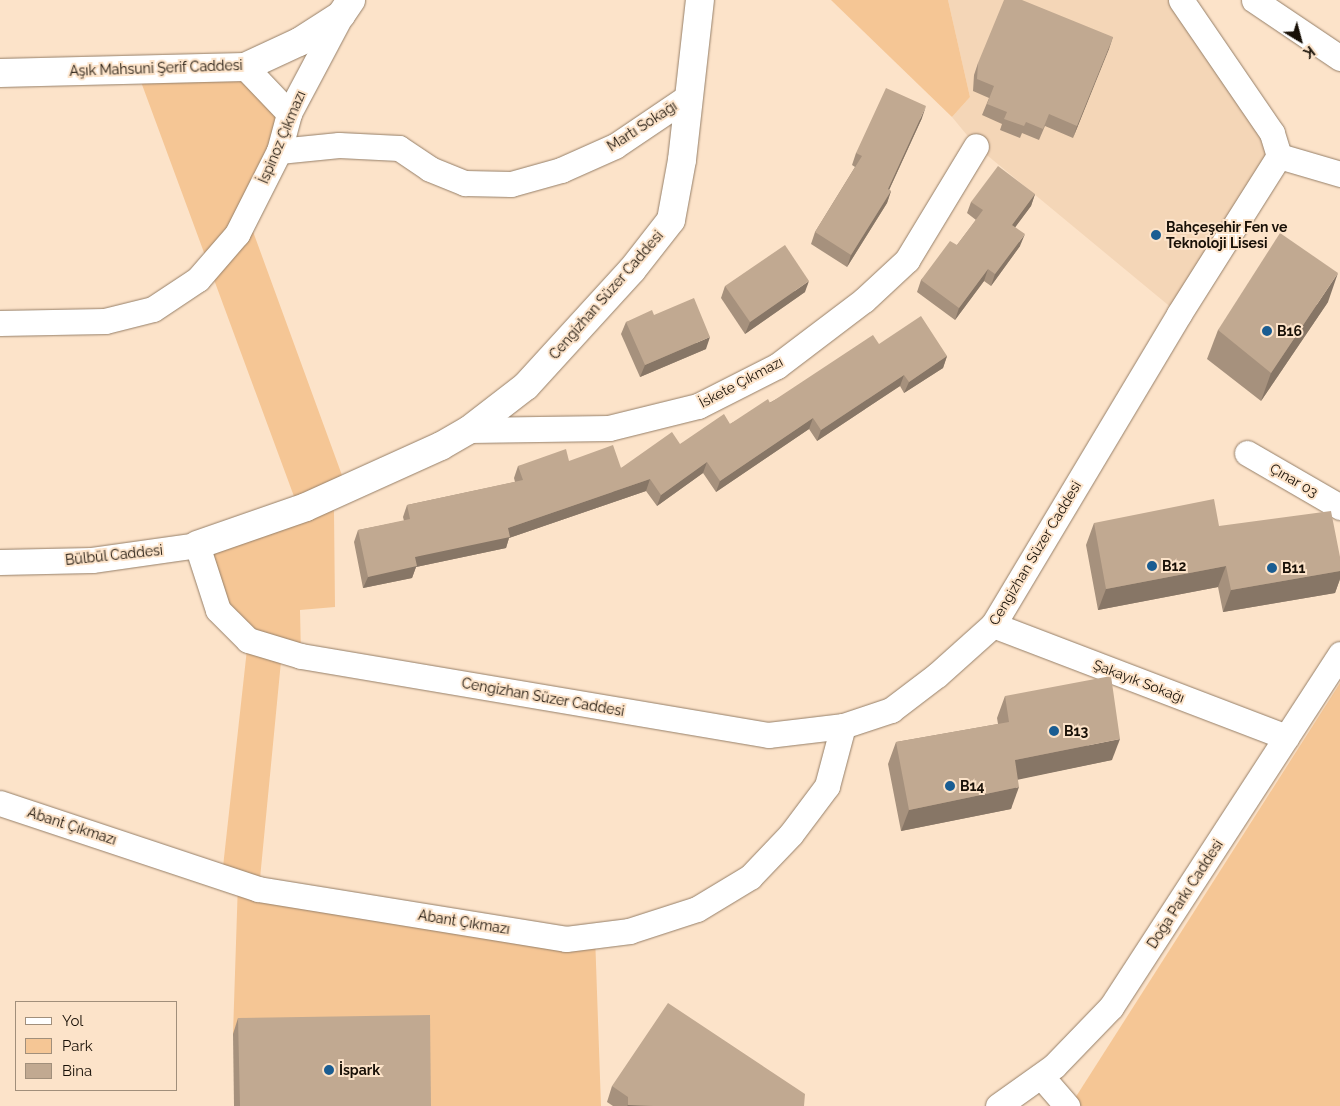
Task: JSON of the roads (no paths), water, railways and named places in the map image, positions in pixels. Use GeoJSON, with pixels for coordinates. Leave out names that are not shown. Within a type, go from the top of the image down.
{"type":"FeatureCollection","features":[{"type":"Feature","properties":{"kind":"street","name":"Cengizhan Süzer Caddesi"},"geometry":{"type":"LineString","coordinates":[[700,0],[689,96],[671,220],[632,270],[526,386],[469,430],[306,507],[197,545],[218,610],[248,640],[301,656],[768,735],[843,726],[891,710],[937,675],[993,625],[1174,322],[1279,156]]}},
{"type":"Feature","properties":{"kind":"street"},"geometry":{"type":"LineString","coordinates":[[1181,0],[1272,134],[1279,156],[1340,174]]}},
{"type":"Feature","properties":{"kind":"street"},"geometry":{"type":"LineString","coordinates":[[1254,0],[1340,58]]}},
{"type":"Feature","properties":{"kind":"street","name":"Aşık Mahsuni Şerif Caddesi"},"geometry":{"type":"LineString","coordinates":[[0,73],[245,67],[299,42],[346,7]]}},
{"type":"Feature","properties":{"kind":"street","name":"İspinoz Çıkmazı"},"geometry":{"type":"LineString","coordinates":[[0,323],[105,321],[153,310],[198,279],[237,234],[279,151],[289,113],[346,7]]}},
{"type":"Feature","properties":{"kind":"street"},"geometry":{"type":"LineString","coordinates":[[245,67],[289,113]]}},
{"type":"Feature","properties":{"kind":"street","name":"Martı Sokağı"},"geometry":{"type":"LineString","coordinates":[[279,151],[339,144],[398,148],[430,169],[465,182],[511,184],[561,170],[615,146],[689,96]]}},
{"type":"Feature","properties":{"kind":"street","name":"İskete Çıkmazı"},"geometry":{"type":"LineString","coordinates":[[469,430],[609,428],[698,406],[777,366],[864,300],[907,260],[976,146]]}},
{"type":"Feature","properties":{"kind":"street","name":"Çınar 03"},"geometry":{"type":"LineString","coordinates":[[1247,453],[1340,507]]}},
{"type":"Feature","properties":{"kind":"street","name":"Bülbül Caddesi"},"geometry":{"type":"LineString","coordinates":[[0,562],[92,560],[197,545]]}},
{"type":"Feature","properties":{"kind":"street","name":"Şakayık Sokağı"},"geometry":{"type":"LineString","coordinates":[[993,625],[1286,737]]}},
{"type":"Feature","properties":{"kind":"street","name":"Doğa Parkı Caddesi"},"geometry":{"type":"LineString","coordinates":[[998,1106],[1041,1076],[1111,1007],[1340,654]]}},
{"type":"Feature","properties":{"kind":"street","name":"Abant Çıkmazı"},"geometry":{"type":"LineString","coordinates":[[0,803],[83,828],[258,889],[566,939],[629,931],[689,912],[750,877],[791,834],[827,786],[843,726]]}},
{"type":"Feature","properties":{"kind":"street"},"geometry":{"type":"LineString","coordinates":[[1041,1076],[1067,1106]]}},
{"type":"Feature","properties":{"kind":"place","name":"Bahçeşehir Fen ve Teknoloji Lisesi"},"geometry":{"type":"Point","coordinates":[1156,235]}},
{"type":"Feature","properties":{"kind":"place","name":"B16"},"geometry":{"type":"Point","coordinates":[1267,331]}},
{"type":"Feature","properties":{"kind":"place","name":"B12"},"geometry":{"type":"Point","coordinates":[1152,566]}},
{"type":"Feature","properties":{"kind":"place","name":"B11"},"geometry":{"type":"Point","coordinates":[1272,568]}},
{"type":"Feature","properties":{"kind":"place","name":"B13"},"geometry":{"type":"Point","coordinates":[1054,731]}},
{"type":"Feature","properties":{"kind":"place","name":"B14"},"geometry":{"type":"Point","coordinates":[950,786]}},
{"type":"Feature","properties":{"kind":"place","name":"İspark"},"geometry":{"type":"Point","coordinates":[329,1070]}}]}
